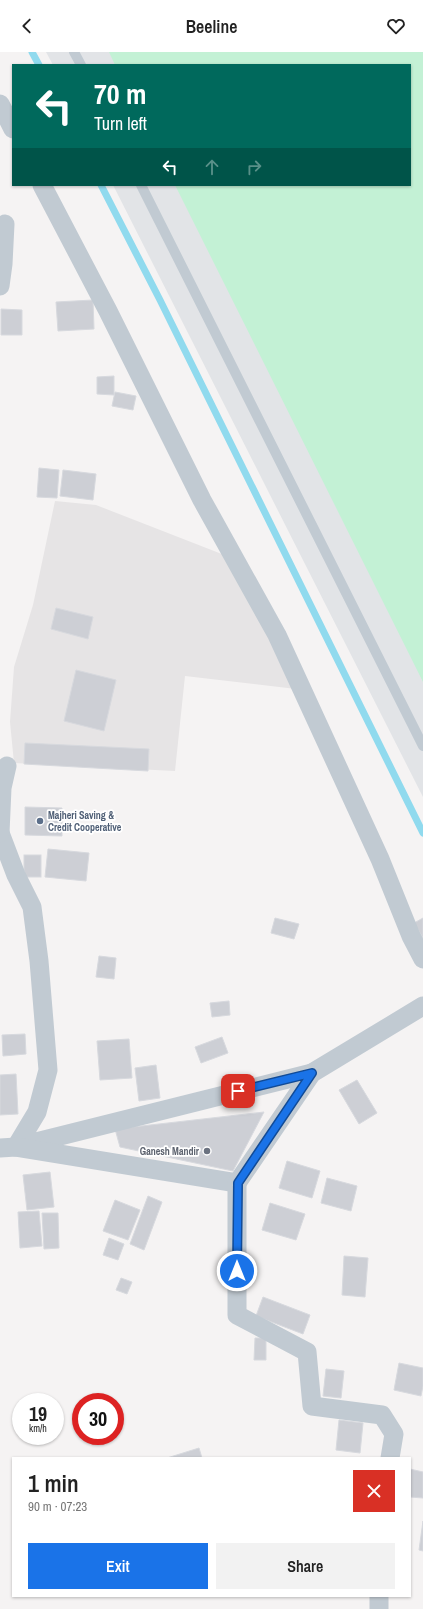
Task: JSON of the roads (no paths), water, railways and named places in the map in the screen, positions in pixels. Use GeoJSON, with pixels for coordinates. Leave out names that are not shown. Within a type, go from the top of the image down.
{"type":"FeatureCollection","features":[{"type":"Feature","properties":{"kind":"street"},"geometry":{"type":"LineString","coordinates":[[0,104],[12,127]]}},
{"type":"Feature","properties":{"kind":"street"},"geometry":{"type":"LineString","coordinates":[[43,186],[108,311],[202,500],[277,635],[380,859],[411,936],[423,959]]}},
{"type":"Feature","properties":{"kind":"street"},"geometry":{"type":"LineString","coordinates":[[0,286],[5,224]]}},
{"type":"Feature","properties":{"kind":"street"},"geometry":{"type":"LineString","coordinates":[[7,766],[2,788],[0,833],[16,876],[32,907],[39,961],[48,1070],[37,1112],[8,1147]]}},
{"type":"Feature","properties":{"kind":"street"},"geometry":{"type":"LineString","coordinates":[[8,1147],[312,1073],[423,1006]]}},
{"type":"Feature","properties":{"kind":"street"},"geometry":{"type":"LineString","coordinates":[[312,1073],[238,1183],[237,1315],[307,1352],[312,1406],[382,1415],[394,1434],[390,1457]]}},
{"type":"Feature","properties":{"kind":"street"},"geometry":{"type":"LineString","coordinates":[[8,1147],[238,1183]]}},
{"type":"Feature","properties":{"kind":"street"},"geometry":{"type":"LineString","coordinates":[[379,1597],[379,1609]]}},
{"type":"Feature","properties":{"kind":"lane"},"geometry":{"type":"LineString","coordinates":[[74,52],[80,64]]}},
{"type":"Feature","properties":{"kind":"lane"},"geometry":{"type":"LineString","coordinates":[[142,186],[423,746]]}},
{"type":"Feature","properties":{"kind":"waterway"},"geometry":{"type":"LineString","coordinates":[[32,52],[38,64]]}},
{"type":"Feature","properties":{"kind":"waterway"},"geometry":{"type":"LineString","coordinates":[[102,186],[160,300],[423,833]]}},
{"type":"Feature","properties":{"kind":"place","name":"Majheri Saving & Credit Cooperative"},"geometry":{"type":"Point","coordinates":[40,821]}},
{"type":"Feature","properties":{"kind":"place","name":"Ganesh Mandir"},"geometry":{"type":"Point","coordinates":[207,1151]}}]}
